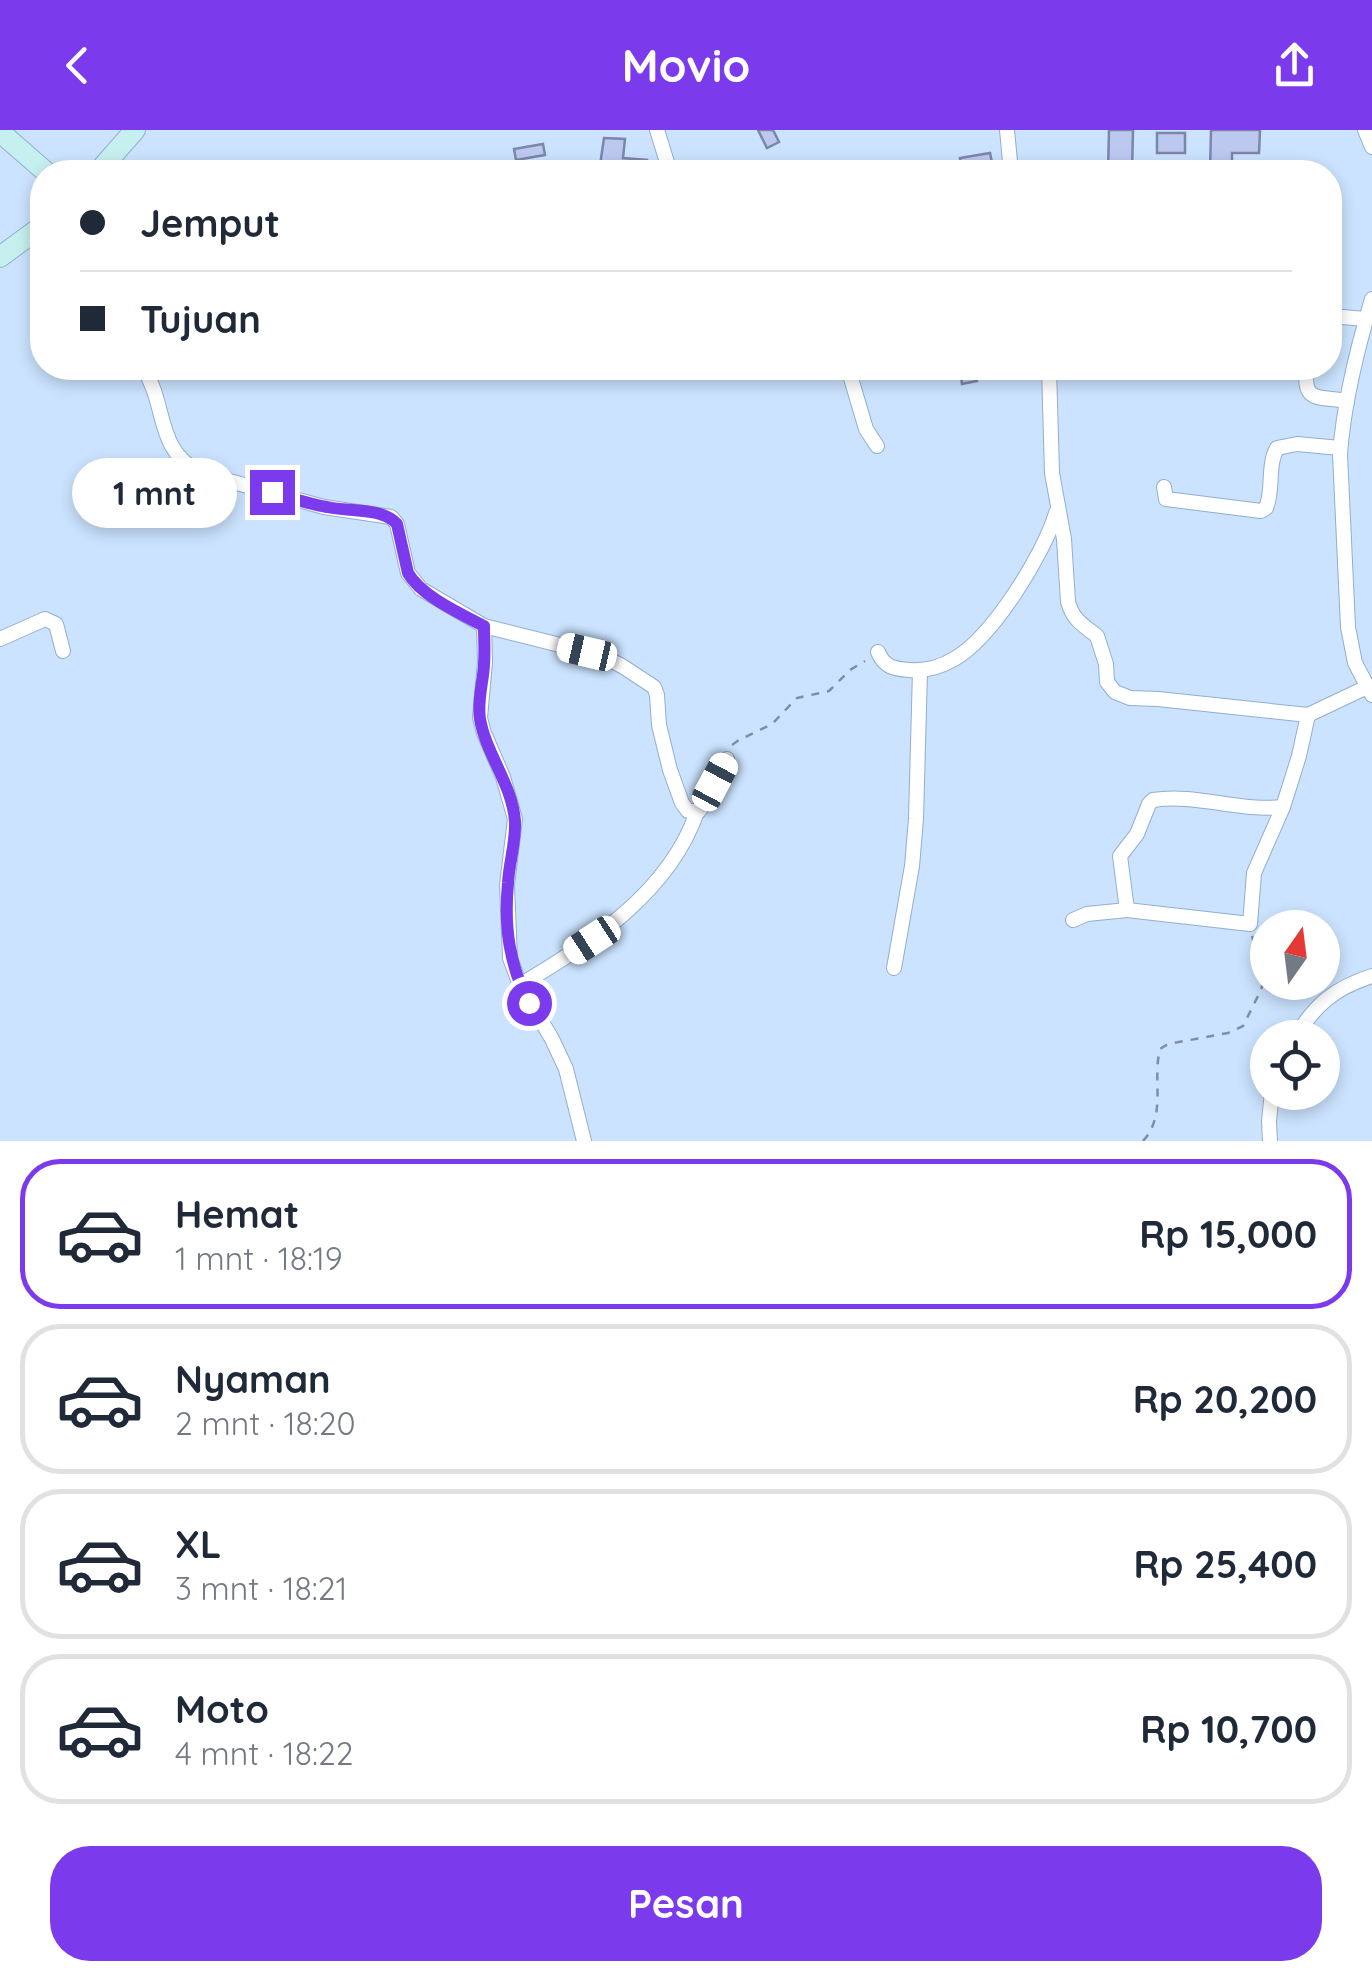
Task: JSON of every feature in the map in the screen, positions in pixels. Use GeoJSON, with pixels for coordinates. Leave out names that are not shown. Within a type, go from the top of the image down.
{"type":"FeatureCollection","features":[{"type":"Feature","properties":{"kind":"street"},"geometry":{"type":"LineString","coordinates":[[109,160],[135,130]]}},
{"type":"Feature","properties":{"kind":"street"},"geometry":{"type":"LineString","coordinates":[[658,130],[667,160]]}},
{"type":"Feature","properties":{"kind":"street"},"geometry":{"type":"LineString","coordinates":[[1007,130],[1010,160]]}},
{"type":"Feature","properties":{"kind":"street"},"geometry":{"type":"LineString","coordinates":[[1365,130],[1372,146]]}},
{"type":"Feature","properties":{"kind":"street"},"geometry":{"type":"LineString","coordinates":[[0,132],[32,160]]}},
{"type":"Feature","properties":{"kind":"street"},"geometry":{"type":"LineString","coordinates":[[0,257],[30,235]]}},
{"type":"Feature","properties":{"kind":"street"},"geometry":{"type":"LineString","coordinates":[[1048,380],[1052,473],[1064,539],[1068,602],[1079,624],[1097,636],[1108,682],[1115,692],[1130,698],[1308,715],[1369,691],[1355,662],[1348,627],[1340,448],[1347,401],[1372,299]]}},
{"type":"Feature","properties":{"kind":"street"},"geometry":{"type":"LineString","coordinates":[[1342,317],[1366,319]]}},
{"type":"Feature","properties":{"kind":"street"},"geometry":{"type":"LineString","coordinates":[[151,380],[165,432],[187,466],[310,504],[391,517],[397,524],[408,573],[421,589],[484,626],[600,655],[654,688],[673,781],[686,810],[697,812]]}},
{"type":"Feature","properties":{"kind":"street"},"geometry":{"type":"LineString","coordinates":[[852,380],[866,428],[877,446]]}},
{"type":"Feature","properties":{"kind":"street"},"geometry":{"type":"LineString","coordinates":[[1306,380],[1313,396],[1347,401]]}},
{"type":"Feature","properties":{"kind":"street"},"geometry":{"type":"LineString","coordinates":[[1164,487],[1166,499],[1261,511],[1269,502],[1272,458],[1277,448],[1297,444],[1340,448]]}},
{"type":"Feature","properties":{"kind":"street"},"geometry":{"type":"LineString","coordinates":[[878,652],[889,667],[920,670],[956,658],[980,638],[1004,609],[1043,548],[1057,508]]}},
{"type":"Feature","properties":{"kind":"street"},"geometry":{"type":"LineString","coordinates":[[0,639],[45,619],[56,624],[63,651]]}},
{"type":"Feature","properties":{"kind":"street"},"geometry":{"type":"LineString","coordinates":[[484,626],[480,718],[514,819],[507,886],[510,958],[520,986],[566,1069],[584,1141]]}},
{"type":"Feature","properties":{"kind":"street"},"geometry":{"type":"LineString","coordinates":[[894,968],[912,866],[920,670]]}},
{"type":"Feature","properties":{"kind":"street"},"geometry":{"type":"LineString","coordinates":[[1251,910],[1254,873],[1284,807],[1308,715]]}},
{"type":"Feature","properties":{"kind":"street"},"geometry":{"type":"LineString","coordinates":[[520,986],[592,940],[647,892],[686,841],[697,812],[708,799],[727,760]]}},
{"type":"Feature","properties":{"kind":"street"},"geometry":{"type":"LineString","coordinates":[[1127,910],[1120,856],[1137,834],[1152,800],[1284,807]]}},
{"type":"Feature","properties":{"kind":"street"},"geometry":{"type":"LineString","coordinates":[[1073,920],[1087,914],[1127,910],[1250,924]]}},
{"type":"Feature","properties":{"kind":"street"},"geometry":{"type":"LineString","coordinates":[[1308,1020],[1337,990],[1372,976]]}},
{"type":"Feature","properties":{"kind":"street"},"geometry":{"type":"LineString","coordinates":[[1270,1110],[1270,1141]]}},
{"type":"Feature","properties":{"kind":"path"},"geometry":{"type":"LineString","coordinates":[[727,760],[736,742],[772,724],[797,698],[826,693],[850,670],[878,652]]}},
{"type":"Feature","properties":{"kind":"path"},"geometry":{"type":"LineString","coordinates":[[1143,1141],[1158,1111],[1160,1049],[1241,1028],[1256,1000]]}},
{"type":"Feature","properties":{"kind":"building"},"geometry":{"type":"Polygon","coordinates":[[[758,130],[773,130],[779,142],[767,148],[758,130]]]}},
{"type":"Feature","properties":{"kind":"building"},"geometry":{"type":"Polygon","coordinates":[[[1109,130],[1133,130],[1132,160],[1108,160],[1109,130]]]}},
{"type":"Feature","properties":{"kind":"building"},"geometry":{"type":"Polygon","coordinates":[[[1211,130],[1260,130],[1259,153],[1232,153],[1232,160],[1210,160],[1211,130]]]}},
{"type":"Feature","properties":{"kind":"building"},"geometry":{"type":"Polygon","coordinates":[[[1157,133],[1185,133],[1185,153],[1157,153],[1157,133]]]}},
{"type":"Feature","properties":{"kind":"building"},"geometry":{"type":"Polygon","coordinates":[[[604,138],[625,139],[623,158],[647,160],[601,160],[604,138]]]}},
{"type":"Feature","properties":{"kind":"building"},"geometry":{"type":"Polygon","coordinates":[[[543,144],[545,155],[516,160],[514,149],[543,144]]]}},
{"type":"Feature","properties":{"kind":"building"},"geometry":{"type":"Polygon","coordinates":[[[990,153],[991,160],[960,160],[990,153]]]}},
{"type":"Feature","properties":{"kind":"route"},"geometry":{"type":"LineString","coordinates":[[272,492],[324,507],[391,517],[397,524],[412,580],[484,626],[480,718],[514,812],[507,886],[508,938],[510,958],[529,1003]]}}]}
